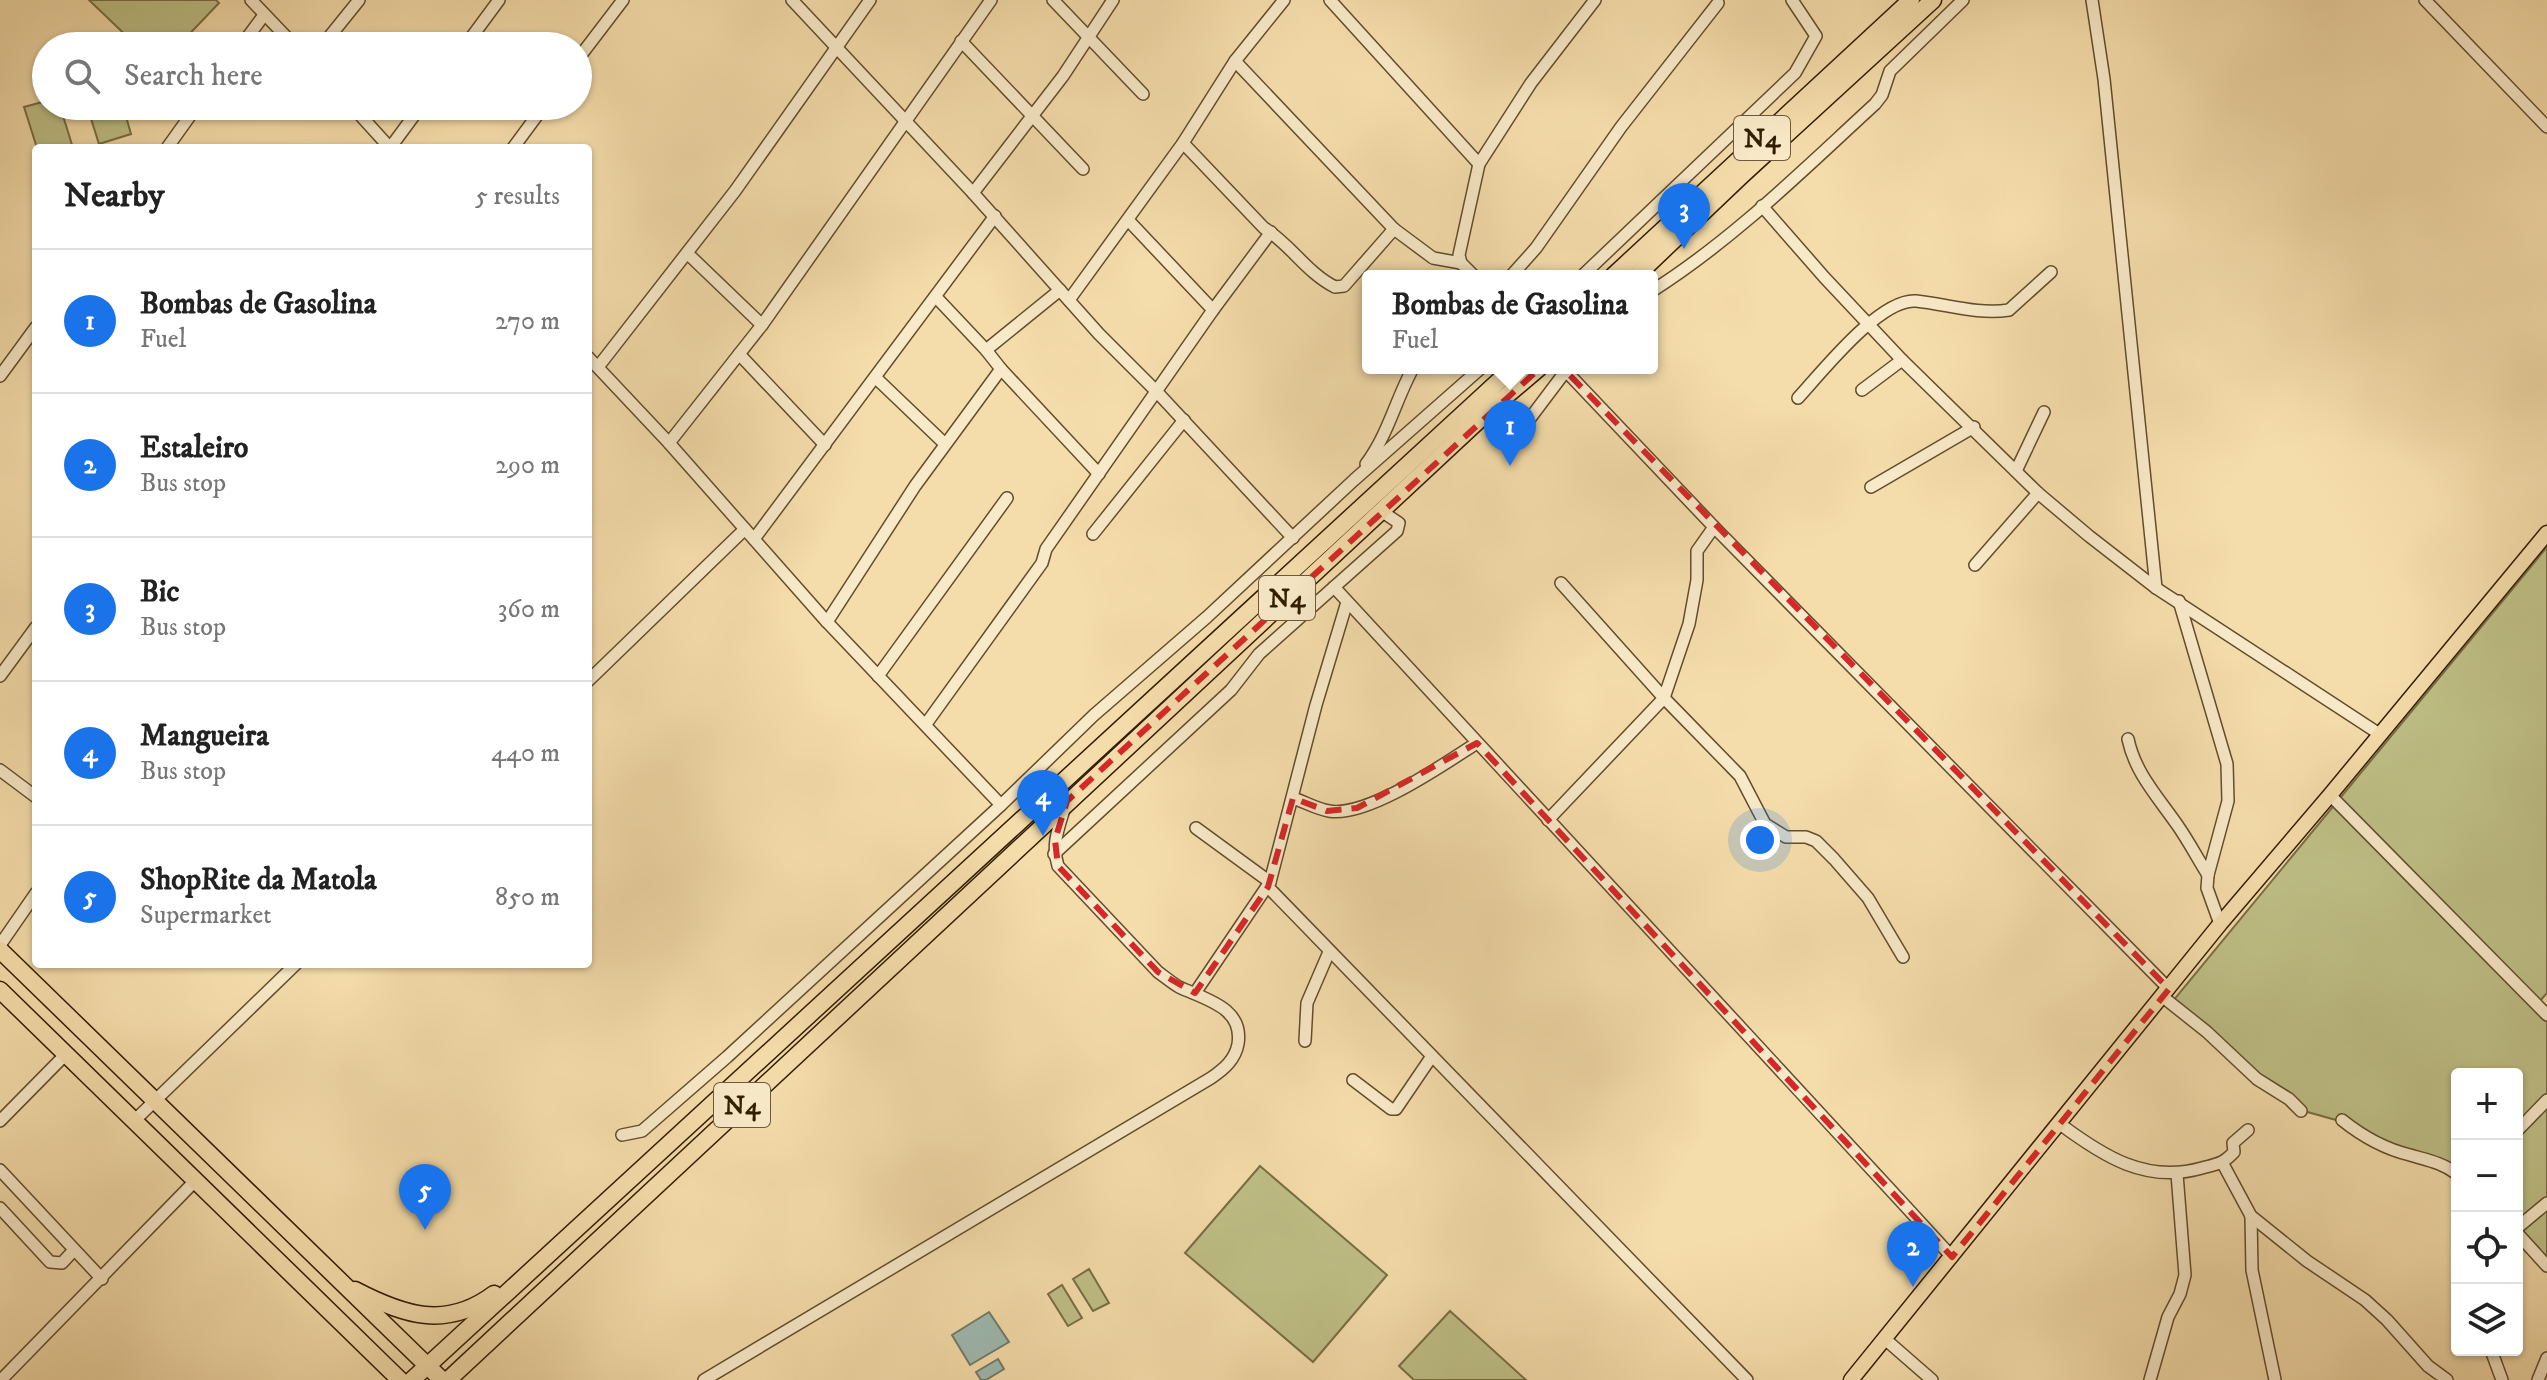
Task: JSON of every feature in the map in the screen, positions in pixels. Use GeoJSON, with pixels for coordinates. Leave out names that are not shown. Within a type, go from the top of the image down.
{"type":"FeatureCollection","features":[{"type":"Feature","properties":{"kind":"highway","name":"N4"},"geometry":{"type":"LineString","coordinates":[[1619,270],[1911,0]]}},
{"type":"Feature","properties":{"kind":"highway"},"geometry":{"type":"LineString","coordinates":[[1642,270],[1933,0]]}},
{"type":"Feature","properties":{"kind":"highway","name":"N4"},"geometry":{"type":"LineString","coordinates":[[412,1380],[1506,374]]}},
{"type":"Feature","properties":{"kind":"highway","name":"N4"},"geometry":{"type":"LineString","coordinates":[[448,1380],[465,1372],[1067,801],[1532,374]]}},
{"type":"Feature","properties":{"kind":"highway"},"geometry":{"type":"LineString","coordinates":[[0,948],[442,1380]]}},
{"type":"Feature","properties":{"kind":"highway"},"geometry":{"type":"LineString","coordinates":[[0,990],[400,1380]]}},
{"type":"Feature","properties":{"kind":"highway"},"geometry":{"type":"LineString","coordinates":[[340,1282],[397,1311],[447,1314],[489,1298],[545,1256]]}},
{"type":"Feature","properties":{"kind":"highway"},"geometry":{"type":"LineString","coordinates":[[377,1358],[383,1380]]}},
{"type":"Feature","properties":{"kind":"main road"},"geometry":{"type":"LineString","coordinates":[[1851,1380],[2220,924],[2547,533]]}},
{"type":"Feature","properties":{"kind":"street"},"geometry":{"type":"LineString","coordinates":[[251,0],[281,32]]}},
{"type":"Feature","properties":{"kind":"street"},"geometry":{"type":"LineString","coordinates":[[333,32],[359,0]]}},
{"type":"Feature","properties":{"kind":"street"},"geometry":{"type":"LineString","coordinates":[[475,32],[499,0]]}},
{"type":"Feature","properties":{"kind":"street"},"geometry":{"type":"LineString","coordinates":[[592,41],[623,0]]}},
{"type":"Feature","properties":{"kind":"street"},"geometry":{"type":"LineString","coordinates":[[792,0],[1293,538]]}},
{"type":"Feature","properties":{"kind":"street"},"geometry":{"type":"LineString","coordinates":[[598,367],[687,253],[870,0]]}},
{"type":"Feature","properties":{"kind":"street"},"geometry":{"type":"LineString","coordinates":[[669,443],[762,325],[991,0]]}},
{"type":"Feature","properties":{"kind":"street"},"geometry":{"type":"LineString","coordinates":[[1053,0],[1143,94]]}},
{"type":"Feature","properties":{"kind":"street"},"geometry":{"type":"LineString","coordinates":[[973,193],[1090,39],[1113,0]]}},
{"type":"Feature","properties":{"kind":"street"},"geometry":{"type":"LineString","coordinates":[[1069,300],[1129,221],[1235,61],[1284,0]]}},
{"type":"Feature","properties":{"kind":"street"},"geometry":{"type":"LineString","coordinates":[[1330,0],[1479,164]]}},
{"type":"Feature","properties":{"kind":"street"},"geometry":{"type":"LineString","coordinates":[[1461,263],[1460,248],[1479,164],[1531,83],[1595,0]]}},
{"type":"Feature","properties":{"kind":"street"},"geometry":{"type":"LineString","coordinates":[[1588,270],[1795,73],[1816,36],[1792,0]]}},
{"type":"Feature","properties":{"kind":"street"},"geometry":{"type":"LineString","coordinates":[[1658,287],[1762,206],[1875,104],[1882,95],[1890,71],[1963,0]]}},
{"type":"Feature","properties":{"kind":"street"},"geometry":{"type":"LineString","coordinates":[[2092,0],[2104,79],[2156,588]]}},
{"type":"Feature","properties":{"kind":"street"},"geometry":{"type":"LineString","coordinates":[[2425,0],[2547,127]]}},
{"type":"Feature","properties":{"kind":"street"},"geometry":{"type":"LineString","coordinates":[[1516,270],[1536,248],[1613,139],[1718,3]]}},
{"type":"Feature","properties":{"kind":"street"},"geometry":{"type":"LineString","coordinates":[[251,32],[264,15]]}},
{"type":"Feature","properties":{"kind":"street"},"geometry":{"type":"LineString","coordinates":[[961,41],[1083,169]]}},
{"type":"Feature","properties":{"kind":"street"},"geometry":{"type":"LineString","coordinates":[[1235,61],[1394,229],[1433,258],[1461,263],[1468,270]]}},
{"type":"Feature","properties":{"kind":"street"},"geometry":{"type":"LineString","coordinates":[[170,144],[187,120]]}},
{"type":"Feature","properties":{"kind":"street"},"geometry":{"type":"LineString","coordinates":[[365,120],[386,144]]}},
{"type":"Feature","properties":{"kind":"street"},"geometry":{"type":"LineString","coordinates":[[393,144],[411,120]]}},
{"type":"Feature","properties":{"kind":"street"},"geometry":{"type":"LineString","coordinates":[[516,144],[534,120]]}},
{"type":"Feature","properties":{"kind":"street"},"geometry":{"type":"LineString","coordinates":[[1183,143],[1264,228],[1326,283],[1340,288],[1394,229]]}},
{"type":"Feature","properties":{"kind":"street"},"geometry":{"type":"LineString","coordinates":[[1762,206],[1902,360],[1974,427],[2038,493],[2122,564],[2156,588],[2381,735]]}},
{"type":"Feature","properties":{"kind":"street"},"geometry":{"type":"LineString","coordinates":[[754,539],[995,216]]}},
{"type":"Feature","properties":{"kind":"street"},"geometry":{"type":"LineString","coordinates":[[1129,221],[1213,310]]}},
{"type":"Feature","properties":{"kind":"street"},"geometry":{"type":"LineString","coordinates":[[926,724],[1042,563],[1046,549],[1213,310],[1271,232]]}},
{"type":"Feature","properties":{"kind":"street"},"geometry":{"type":"LineString","coordinates":[[687,253],[762,325]]}},
{"type":"Feature","properties":{"kind":"street"},"geometry":{"type":"LineString","coordinates":[[1798,398],[1867,323],[1896,305],[1912,301],[2009,310],[2051,272]]}},
{"type":"Feature","properties":{"kind":"street"},"geometry":{"type":"LineString","coordinates":[[986,350],[1060,290]]}},
{"type":"Feature","properties":{"kind":"street"},"geometry":{"type":"LineString","coordinates":[[936,297],[1099,474]]}},
{"type":"Feature","properties":{"kind":"street"},"geometry":{"type":"LineString","coordinates":[[0,376],[32,332]]}},
{"type":"Feature","properties":{"kind":"street"},"geometry":{"type":"LineString","coordinates":[[739,354],[825,445]]}},
{"type":"Feature","properties":{"kind":"street"},"geometry":{"type":"LineString","coordinates":[[1862,390],[1902,360]]}},
{"type":"Feature","properties":{"kind":"street"},"geometry":{"type":"LineString","coordinates":[[592,361],[827,622],[1001,805]]}},
{"type":"Feature","properties":{"kind":"street"},"geometry":{"type":"LineString","coordinates":[[827,622],[915,486],[1001,369]]}},
{"type":"Feature","properties":{"kind":"street"},"geometry":{"type":"LineString","coordinates":[[1354,480],[1380,444],[1410,374]]}},
{"type":"Feature","properties":{"kind":"street"},"geometry":{"type":"LineString","coordinates":[[622,1135],[642,1131],[1001,805],[1094,715],[1474,374]]}},
{"type":"Feature","properties":{"kind":"street"},"geometry":{"type":"LineString","coordinates":[[1493,407],[1510,428],[1516,431],[1522,429],[1562,374]]}},
{"type":"Feature","properties":{"kind":"street"},"geometry":{"type":"LineString","coordinates":[[1571,374],[1714,527],[2166,993],[2257,1079],[2289,1099],[2301,1111]]}},
{"type":"Feature","properties":{"kind":"street"},"geometry":{"type":"LineString","coordinates":[[876,378],[945,444]]}},
{"type":"Feature","properties":{"kind":"street"},"geometry":{"type":"LineString","coordinates":[[2016,471],[2044,412]]}},
{"type":"Feature","properties":{"kind":"street"},"geometry":{"type":"LineString","coordinates":[[1093,534],[1184,420]]}},
{"type":"Feature","properties":{"kind":"street"},"geometry":{"type":"LineString","coordinates":[[1871,487],[1974,427]]}},
{"type":"Feature","properties":{"kind":"street"},"geometry":{"type":"LineString","coordinates":[[1975,565],[2038,493]]}},
{"type":"Feature","properties":{"kind":"street"},"geometry":{"type":"LineString","coordinates":[[878,676],[1007,498]]}},
{"type":"Feature","properties":{"kind":"street"},"geometry":{"type":"LineString","coordinates":[[1054,854],[1231,690],[1259,654],[1397,531],[1399,523],[1381,511]]}},
{"type":"Feature","properties":{"kind":"street"},"geometry":{"type":"LineString","coordinates":[[1548,820],[1664,698],[1689,624],[1697,580],[1697,551],[1714,527]]}},
{"type":"Feature","properties":{"kind":"street"},"geometry":{"type":"LineString","coordinates":[[592,677],[745,529]]}},
{"type":"Feature","properties":{"kind":"street"},"geometry":{"type":"LineString","coordinates":[[1561,583],[1664,698],[1740,776],[1765,824],[1786,837],[1806,837],[1816,841],[1834,859],[1868,898],[1903,957]]}},
{"type":"Feature","properties":{"kind":"street"},"geometry":{"type":"LineString","coordinates":[[1334,587],[1548,820],[1653,929],[1952,1257]]}},
{"type":"Feature","properties":{"kind":"street"},"geometry":{"type":"LineString","coordinates":[[2179,601],[2229,779],[2223,825],[2207,888],[2220,924]]}},
{"type":"Feature","properties":{"kind":"street"},"geometry":{"type":"LineString","coordinates":[[1195,993],[1269,884],[1316,705],[1347,602]]}},
{"type":"Feature","properties":{"kind":"street"},"geometry":{"type":"LineString","coordinates":[[0,676],[32,632]]}},
{"type":"Feature","properties":{"kind":"street"},"geometry":{"type":"LineString","coordinates":[[2128,739],[2132,759],[2140,773],[2208,875]]}},
{"type":"Feature","properties":{"kind":"street"},"geometry":{"type":"LineString","coordinates":[[1293,798],[1327,811],[1357,808],[1412,784],[1477,743]]}},
{"type":"Feature","properties":{"kind":"street"},"geometry":{"type":"LineString","coordinates":[[0,770],[32,794]]}},
{"type":"Feature","properties":{"kind":"street"},"geometry":{"type":"LineString","coordinates":[[2330,795],[2545,1008]]}},
{"type":"Feature","properties":{"kind":"street"},"geometry":{"type":"LineString","coordinates":[[704,1380],[1225,1069],[1238,1045],[1238,1029],[1232,1016],[1219,1003],[1176,985],[1158,972],[1064,875],[1054,854],[1067,801]]}},
{"type":"Feature","properties":{"kind":"street"},"geometry":{"type":"LineString","coordinates":[[1196,828],[1269,884],[1329,952],[1747,1380]]}},
{"type":"Feature","properties":{"kind":"street"},"geometry":{"type":"LineString","coordinates":[[0,948],[32,899]]}},
{"type":"Feature","properties":{"kind":"street"},"geometry":{"type":"LineString","coordinates":[[1305,1041],[1307,1003],[1329,952]]}},
{"type":"Feature","properties":{"kind":"street"},"geometry":{"type":"LineString","coordinates":[[135,1120],[292,968]]}},
{"type":"Feature","properties":{"kind":"street"},"geometry":{"type":"LineString","coordinates":[[0,1121],[66,1054]]}},
{"type":"Feature","properties":{"kind":"street"},"geometry":{"type":"LineString","coordinates":[[1353,1080],[1391,1109],[1396,1109],[1432,1056]]}},
{"type":"Feature","properties":{"kind":"street"},"geometry":{"type":"LineString","coordinates":[[2523,1125],[2547,1100]]}},
{"type":"Feature","properties":{"kind":"street"},"geometry":{"type":"LineString","coordinates":[[2342,1120],[2375,1142],[2430,1160],[2451,1171]]}},
{"type":"Feature","properties":{"kind":"street"},"geometry":{"type":"LineString","coordinates":[[2060,1124],[2098,1152],[2122,1164],[2177,1174],[2223,1164],[2234,1152],[2233,1143],[2248,1130]]}},
{"type":"Feature","properties":{"kind":"street"},"geometry":{"type":"LineString","coordinates":[[2223,1164],[2251,1216],[2307,1261],[2365,1300],[2428,1366],[2447,1380]]}},
{"type":"Feature","properties":{"kind":"street"},"geometry":{"type":"LineString","coordinates":[[0,1170],[102,1279]]}},
{"type":"Feature","properties":{"kind":"street"},"geometry":{"type":"LineString","coordinates":[[2150,1380],[2168,1317],[2180,1294],[2185,1275],[2177,1174]]}},
{"type":"Feature","properties":{"kind":"street"},"geometry":{"type":"LineString","coordinates":[[1,1380],[195,1181]]}},
{"type":"Feature","properties":{"kind":"street"},"geometry":{"type":"LineString","coordinates":[[2523,1225],[2547,1203]]}},
{"type":"Feature","properties":{"kind":"street"},"geometry":{"type":"LineString","coordinates":[[0,1208],[50,1262],[62,1263],[74,1250]]}},
{"type":"Feature","properties":{"kind":"street"},"geometry":{"type":"LineString","coordinates":[[2251,1216],[2252,1270],[2275,1380]]}},
{"type":"Feature","properties":{"kind":"street"},"geometry":{"type":"LineString","coordinates":[[2523,1237],[2547,1266]]}},
{"type":"Feature","properties":{"kind":"street"},"geometry":{"type":"LineString","coordinates":[[1885,1339],[1932,1380]]}},
{"type":"Feature","properties":{"kind":"street"},"geometry":{"type":"LineString","coordinates":[[2493,1356],[2502,1380]]}},
{"type":"Feature","properties":{"kind":"street"},"geometry":{"type":"LineString","coordinates":[[2538,1380],[2547,1358]]}},
{"type":"Feature","properties":{"kind":"highlighted area"},"geometry":{"type":"Polygon","coordinates":[[[1552,357],[2169,989],[1952,1257],[1477,743],[1357,808],[1327,811],[1293,798],[1268,887],[1195,993],[1158,972],[1058,866],[1055,840],[1067,801],[1552,357]]]}},
{"type":"Feature","properties":{"kind":"green space"},"geometry":{"type":"Polygon","coordinates":[[[89,0],[216,0],[219,3],[191,32],[122,32],[89,0]]]}},
{"type":"Feature","properties":{"kind":"green space"},"geometry":{"type":"Polygon","coordinates":[[[32,105],[32,120],[64,120],[72,144],[36,144],[24,107],[32,105]]]}},
{"type":"Feature","properties":{"kind":"green space"},"geometry":{"type":"Polygon","coordinates":[[[91,120],[127,120],[131,134],[99,144],[91,120]]]}},
{"type":"Feature","properties":{"kind":"green space"},"geometry":{"type":"Polygon","coordinates":[[[2547,547],[2547,993],[2539,1002],[2547,1010],[2547,1270],[2523,1245],[2523,1068],[2451,1068],[2451,1173],[2343,1122],[2304,1111],[2172,1002],[2547,547]]]}},
{"type":"Feature","properties":{"kind":"green space"},"geometry":{"type":"Polygon","coordinates":[[[1260,1166],[1387,1275],[1313,1362],[1185,1253],[1260,1166]]]}},
{"type":"Feature","properties":{"kind":"green space"},"geometry":{"type":"Polygon","coordinates":[[[1089,1269],[1109,1303],[1093,1311],[1073,1279],[1089,1269]]]}},
{"type":"Feature","properties":{"kind":"green space"},"geometry":{"type":"Polygon","coordinates":[[[1062,1285],[1082,1318],[1068,1326],[1048,1294],[1062,1285]]]}},
{"type":"Feature","properties":{"kind":"green space"},"geometry":{"type":"Polygon","coordinates":[[[1450,1311],[1526,1380],[1414,1380],[1399,1366],[1450,1311]]]}},
{"type":"Feature","properties":{"kind":"water"},"geometry":{"type":"Polygon","coordinates":[[[989,1312],[1009,1342],[970,1365],[952,1335],[989,1312]]]}},
{"type":"Feature","properties":{"kind":"water"},"geometry":{"type":"Polygon","coordinates":[[[998,1359],[1004,1369],[981,1380],[976,1372],[998,1359]]]}},
{"type":"Feature","properties":{"kind":"place","name":"Bic"},"geometry":{"type":"Point","coordinates":[1684,249]}},
{"type":"Feature","properties":{"kind":"place","name":"Bombas de Gasolina"},"geometry":{"type":"Point","coordinates":[1510,466]}},
{"type":"Feature","properties":{"kind":"place","name":"Mangueira"},"geometry":{"type":"Point","coordinates":[1043,836]}},
{"type":"Feature","properties":{"kind":"place","name":"ShopRite da Matola"},"geometry":{"type":"Point","coordinates":[425,1230]}},
{"type":"Feature","properties":{"kind":"place","name":"Estaleiro"},"geometry":{"type":"Point","coordinates":[1913,1287]}}]}
